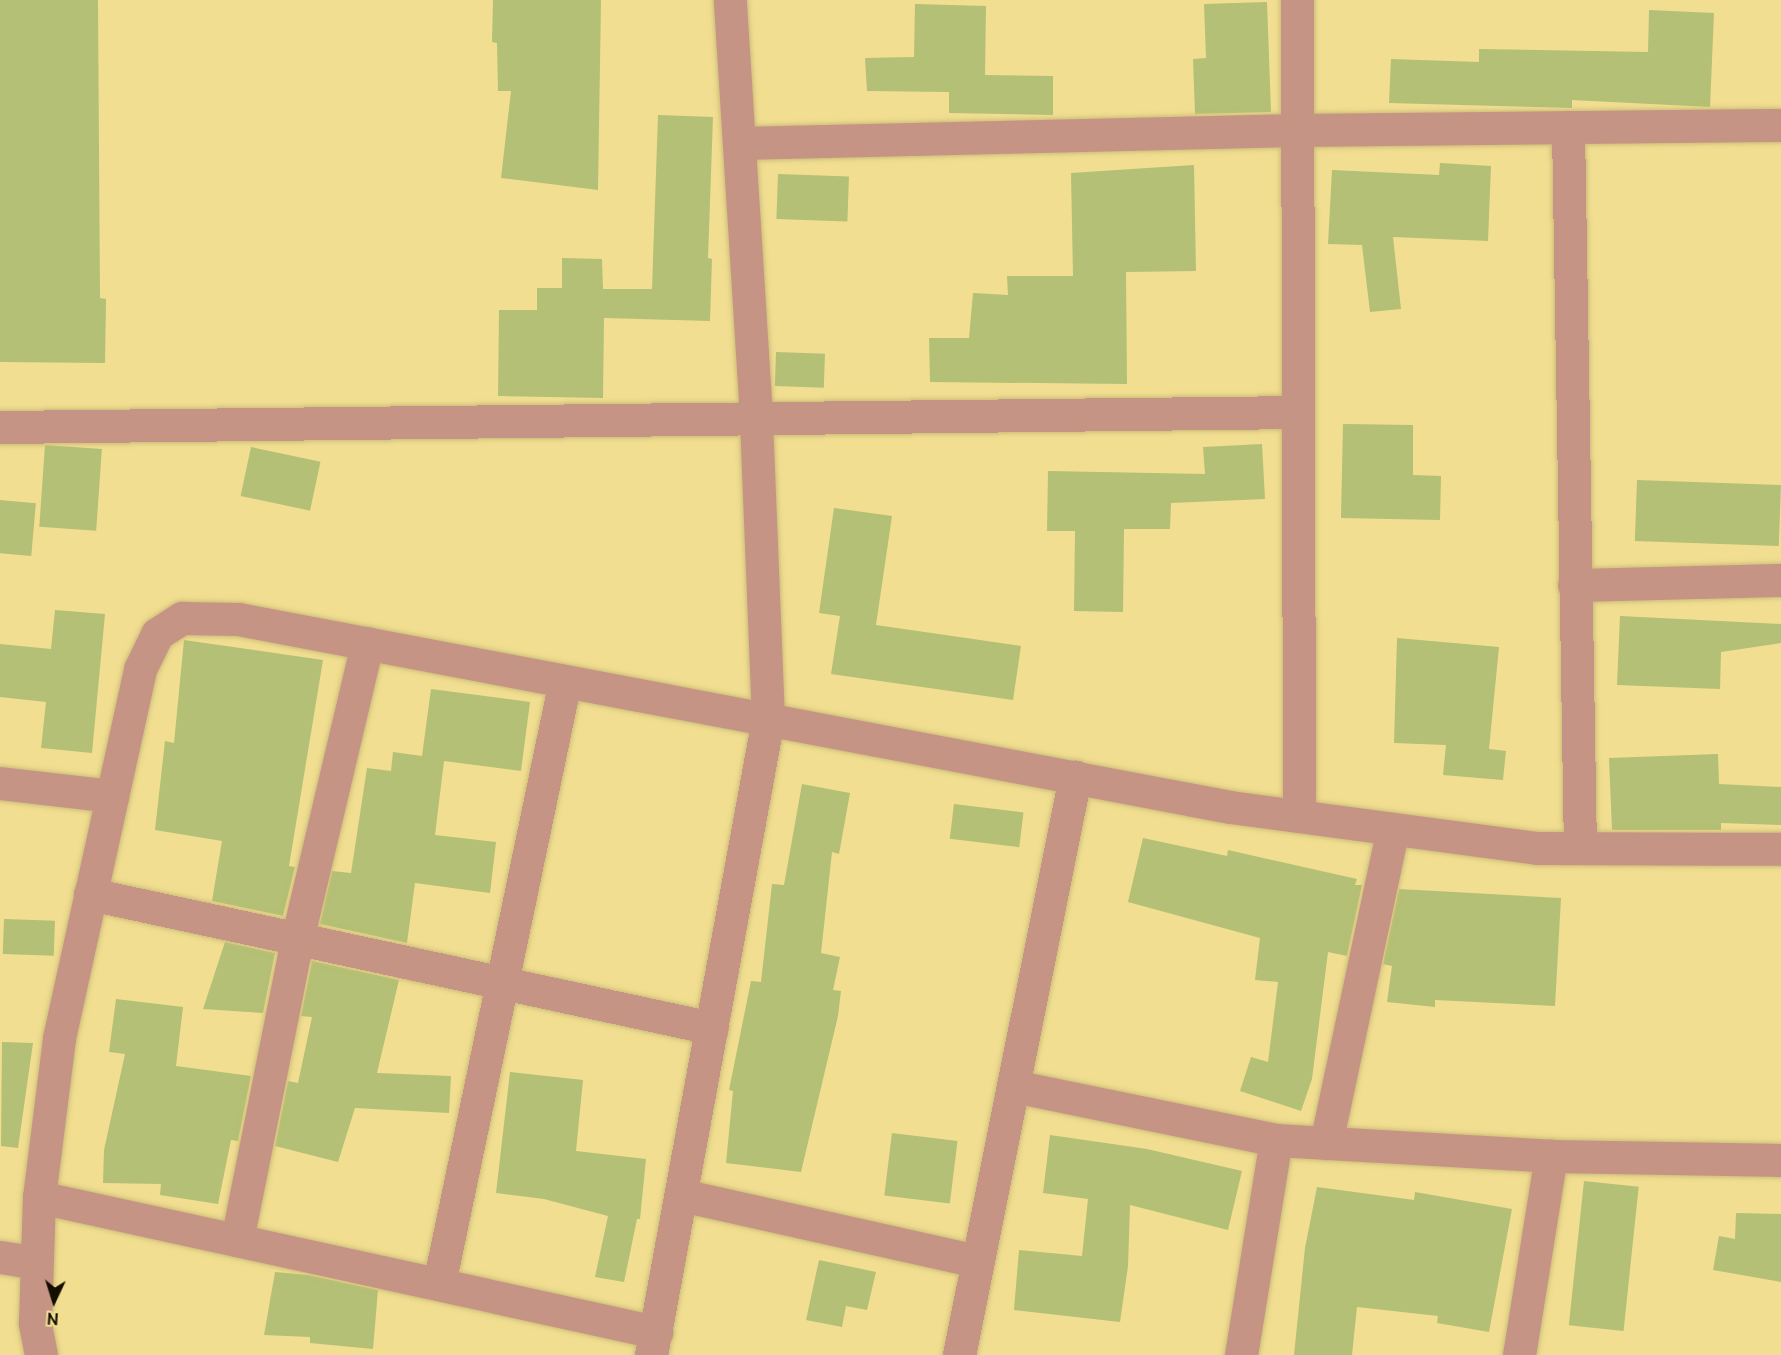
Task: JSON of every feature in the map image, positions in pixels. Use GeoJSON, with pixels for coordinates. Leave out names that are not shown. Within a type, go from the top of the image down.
{"type":"FeatureCollection","features":[{"type":"Feature","properties":{"kind":"street"},"geometry":{"type":"LineString","coordinates":[[39,1197],[439,1284],[653,1343],[768,719],[756,416],[730,0]]}},
{"type":"Feature","properties":{"kind":"street"},"geometry":{"type":"LineString","coordinates":[[1297,0],[1296,412],[1299,816]]}},
{"type":"Feature","properties":{"kind":"street"},"geometry":{"type":"LineString","coordinates":[[739,143],[1297,130],[1781,125]]}},
{"type":"Feature","properties":{"kind":"street"},"geometry":{"type":"LineString","coordinates":[[1568,127],[1580,848]]}},
{"type":"Feature","properties":{"kind":"street"},"geometry":{"type":"LineString","coordinates":[[0,427],[756,416],[1296,412]]}},
{"type":"Feature","properties":{"kind":"street"},"geometry":{"type":"LineString","coordinates":[[1574,585],[1781,580]]}},
{"type":"Feature","properties":{"kind":"street"},"geometry":{"type":"LineString","coordinates":[[41,1355],[35,1323],[39,1197],[59,1038],[140,669],[157,634],[182,618],[238,619],[1076,777],[1299,816],[1537,848],[1781,849]]}},
{"type":"Feature","properties":{"kind":"street"},"geometry":{"type":"LineString","coordinates":[[237,1240],[297,940],[367,643]]}},
{"type":"Feature","properties":{"kind":"street"},"geometry":{"type":"LineString","coordinates":[[439,1284],[565,681]]}},
{"type":"Feature","properties":{"kind":"street"},"geometry":{"type":"LineString","coordinates":[[959,1355],[1076,777]]}},
{"type":"Feature","properties":{"kind":"street"},"geometry":{"type":"LineString","coordinates":[[0,783],[112,796]]}},
{"type":"Feature","properties":{"kind":"street"},"geometry":{"type":"LineString","coordinates":[[1326,1143],[1393,829]]}},
{"type":"Feature","properties":{"kind":"street"},"geometry":{"type":"LineString","coordinates":[[90,894],[711,1028]]}},
{"type":"Feature","properties":{"kind":"street"},"geometry":{"type":"LineString","coordinates":[[1013,1086],[1276,1140],[1551,1156],[1781,1160]]}},
{"type":"Feature","properties":{"kind":"street"},"geometry":{"type":"LineString","coordinates":[[1241,1355],[1276,1140]]}},
{"type":"Feature","properties":{"kind":"street"},"geometry":{"type":"LineString","coordinates":[[1519,1355],[1551,1156]]}},
{"type":"Feature","properties":{"kind":"street"},"geometry":{"type":"LineString","coordinates":[[681,1195],[977,1261]]}},
{"type":"Feature","properties":{"kind":"street"},"geometry":{"type":"LineString","coordinates":[[0,1257],[36,1263]]}},
{"type":"Feature","properties":{"kind":"building"},"geometry":{"type":"Polygon","coordinates":[[[0,0],[98,0],[100,298],[106,299],[105,363],[0,362],[0,0]]]}},
{"type":"Feature","properties":{"kind":"building"},"geometry":{"type":"Polygon","coordinates":[[[493,0],[601,0],[598,190],[501,178],[511,91],[498,91],[497,43],[492,42],[493,0]]]}},
{"type":"Feature","properties":{"kind":"building"},"geometry":{"type":"Polygon","coordinates":[[[1267,2],[1271,112],[1195,114],[1193,59],[1206,58],[1204,4],[1267,2]]]}},
{"type":"Feature","properties":{"kind":"building"},"geometry":{"type":"Polygon","coordinates":[[[915,4],[986,6],[985,75],[1053,76],[1053,115],[949,113],[949,92],[867,91],[865,58],[914,57],[915,4]]]}},
{"type":"Feature","properties":{"kind":"building"},"geometry":{"type":"Polygon","coordinates":[[[1649,10],[1714,13],[1710,107],[1572,100],[1572,108],[1389,103],[1391,59],[1479,62],[1479,49],[1648,52],[1649,10]]]}},
{"type":"Feature","properties":{"kind":"building"},"geometry":{"type":"Polygon","coordinates":[[[658,115],[713,117],[708,258],[712,259],[710,321],[604,318],[603,398],[498,396],[499,310],[537,310],[537,288],[562,288],[562,258],[602,259],[603,289],[652,289],[658,115]]]}},
{"type":"Feature","properties":{"kind":"building"},"geometry":{"type":"Polygon","coordinates":[[[1440,163],[1491,166],[1488,241],[1393,237],[1401,309],[1370,312],[1362,245],[1328,244],[1332,170],[1439,175],[1440,163]]]}},
{"type":"Feature","properties":{"kind":"building"},"geometry":{"type":"Polygon","coordinates":[[[1194,165],[1196,271],[1126,272],[1127,384],[930,382],[929,338],[969,338],[973,293],[1008,295],[1007,276],[1073,276],[1071,173],[1194,165]]]}},
{"type":"Feature","properties":{"kind":"building"},"geometry":{"type":"Polygon","coordinates":[[[778,174],[849,176],[847,221],[776,219],[778,174]]]}},
{"type":"Feature","properties":{"kind":"building"},"geometry":{"type":"Polygon","coordinates":[[[776,352],[825,354],[824,388],[775,386],[776,352]]]}},
{"type":"Feature","properties":{"kind":"building"},"geometry":{"type":"Polygon","coordinates":[[[1343,424],[1413,425],[1413,475],[1441,476],[1440,520],[1341,518],[1343,424]]]}},
{"type":"Feature","properties":{"kind":"building"},"geometry":{"type":"Polygon","coordinates":[[[1262,444],[1265,499],[1171,503],[1170,529],[1124,529],[1123,612],[1074,611],[1075,531],[1047,531],[1048,471],[1205,474],[1203,447],[1262,444]]]}},
{"type":"Feature","properties":{"kind":"building"},"geometry":{"type":"Polygon","coordinates":[[[45,445],[102,449],[96,531],[39,527],[45,445]]]}},
{"type":"Feature","properties":{"kind":"building"},"geometry":{"type":"Polygon","coordinates":[[[251,447],[320,462],[310,511],[241,496],[251,447]]]}},
{"type":"Feature","properties":{"kind":"building"},"geometry":{"type":"Polygon","coordinates":[[[1637,480],[1781,485],[1779,546],[1635,541],[1637,480]]]}},
{"type":"Feature","properties":{"kind":"building"},"geometry":{"type":"Polygon","coordinates":[[[0,500],[36,503],[31,556],[0,553],[0,500]]]}},
{"type":"Feature","properties":{"kind":"building"},"geometry":{"type":"Polygon","coordinates":[[[834,508],[892,516],[876,625],[1021,646],[1013,700],[831,674],[840,616],[819,613],[834,508]]]}},
{"type":"Feature","properties":{"kind":"building"},"geometry":{"type":"Polygon","coordinates":[[[55,610],[105,614],[92,753],[41,748],[46,702],[0,697],[0,644],[51,649],[55,610]]]}},
{"type":"Feature","properties":{"kind":"building"},"geometry":{"type":"Polygon","coordinates":[[[1620,616],[1781,624],[1781,643],[1721,652],[1720,689],[1617,685],[1620,616]]]}},
{"type":"Feature","properties":{"kind":"building"},"geometry":{"type":"Polygon","coordinates":[[[1397,638],[1499,647],[1489,749],[1506,751],[1503,780],[1443,775],[1446,745],[1394,743],[1397,638]]]}},
{"type":"Feature","properties":{"kind":"building"},"geometry":{"type":"Polygon","coordinates":[[[184,640],[323,660],[289,866],[295,867],[283,916],[212,901],[222,841],[155,830],[165,741],[174,743],[184,640]]]}},
{"type":"Feature","properties":{"kind":"building"},"geometry":{"type":"Polygon","coordinates":[[[431,689],[530,702],[521,771],[444,761],[435,835],[496,842],[490,893],[415,883],[407,943],[320,924],[332,871],[351,873],[367,768],[391,771],[393,752],[422,756],[431,689]]]}},
{"type":"Feature","properties":{"kind":"building"},"geometry":{"type":"Polygon","coordinates":[[[1718,754],[1719,784],[1781,787],[1781,825],[1721,823],[1721,830],[1612,830],[1609,758],[1718,754]]]}},
{"type":"Feature","properties":{"kind":"building"},"geometry":{"type":"Polygon","coordinates":[[[802,784],[850,793],[839,854],[832,852],[821,953],[840,957],[833,990],[841,991],[838,1016],[801,1172],[726,1163],[733,1091],[729,1090],[751,981],[761,982],[772,884],[784,885],[802,784]]]}},
{"type":"Feature","properties":{"kind":"building"},"geometry":{"type":"Polygon","coordinates":[[[954,804],[1023,813],[1019,847],[950,839],[954,804]]]}},
{"type":"Feature","properties":{"kind":"building"},"geometry":{"type":"Polygon","coordinates":[[[1143,838],[1227,856],[1228,850],[1357,879],[1355,885],[1362,885],[1347,956],[1328,952],[1312,1079],[1301,1111],[1240,1091],[1251,1057],[1268,1062],[1278,982],[1255,980],[1260,938],[1128,902],[1143,838]]]}},
{"type":"Feature","properties":{"kind":"building"},"geometry":{"type":"Polygon","coordinates":[[[1399,889],[1561,898],[1555,1006],[1435,1000],[1435,1007],[1387,1002],[1392,966],[1383,964],[1399,889]]]}},
{"type":"Feature","properties":{"kind":"building"},"geometry":{"type":"Polygon","coordinates":[[[4,919],[55,921],[54,956],[3,954],[4,919]]]}},
{"type":"Feature","properties":{"kind":"building"},"geometry":{"type":"Polygon","coordinates":[[[225,942],[275,953],[263,1013],[203,1009],[225,942]]]}},
{"type":"Feature","properties":{"kind":"building"},"geometry":{"type":"Polygon","coordinates":[[[312,961],[399,980],[377,1073],[451,1076],[449,1113],[355,1108],[338,1162],[275,1146],[288,1081],[298,1083],[312,1017],[301,1016],[312,961]]]}},
{"type":"Feature","properties":{"kind":"building"},"geometry":{"type":"Polygon","coordinates":[[[116,999],[183,1007],[176,1066],[251,1076],[238,1141],[231,1140],[218,1204],[160,1195],[161,1184],[103,1183],[104,1150],[125,1054],[109,1052],[116,999]]]}},
{"type":"Feature","properties":{"kind":"building"},"geometry":{"type":"Polygon","coordinates":[[[2,1042],[33,1043],[18,1148],[1,1146],[2,1042]]]}},
{"type":"Feature","properties":{"kind":"building"},"geometry":{"type":"Polygon","coordinates":[[[510,1072],[583,1080],[576,1151],[646,1159],[640,1219],[637,1219],[624,1282],[595,1277],[608,1216],[544,1199],[496,1193],[510,1072]]]}},
{"type":"Feature","properties":{"kind":"building"},"geometry":{"type":"Polygon","coordinates":[[[892,1133],[958,1141],[950,1204],[884,1196],[892,1133]]]}},
{"type":"Feature","properties":{"kind":"building"},"geometry":{"type":"Polygon","coordinates":[[[1050,1135],[1147,1149],[1242,1171],[1228,1230],[1130,1205],[1128,1266],[1120,1322],[1014,1310],[1019,1250],[1082,1256],[1088,1199],[1043,1193],[1050,1135]]]}},
{"type":"Feature","properties":{"kind":"building"},"geometry":{"type":"Polygon","coordinates":[[[1584,1181],[1639,1187],[1624,1331],[1569,1325],[1584,1181]]]}},
{"type":"Feature","properties":{"kind":"building"},"geometry":{"type":"Polygon","coordinates":[[[1317,1187],[1414,1200],[1415,1192],[1512,1209],[1489,1332],[1437,1323],[1438,1316],[1357,1307],[1352,1355],[1294,1355],[1305,1248],[1317,1187]]]}},
{"type":"Feature","properties":{"kind":"building"},"geometry":{"type":"Polygon","coordinates":[[[1736,1213],[1781,1214],[1781,1282],[1713,1270],[1719,1236],[1735,1239],[1736,1213]]]}},
{"type":"Feature","properties":{"kind":"building"},"geometry":{"type":"Polygon","coordinates":[[[819,1260],[876,1272],[867,1310],[846,1306],[842,1327],[806,1320],[819,1260]]]}},
{"type":"Feature","properties":{"kind":"building"},"geometry":{"type":"Polygon","coordinates":[[[275,1272],[308,1275],[378,1290],[373,1349],[310,1343],[310,1337],[264,1335],[275,1272]]]}}]}
